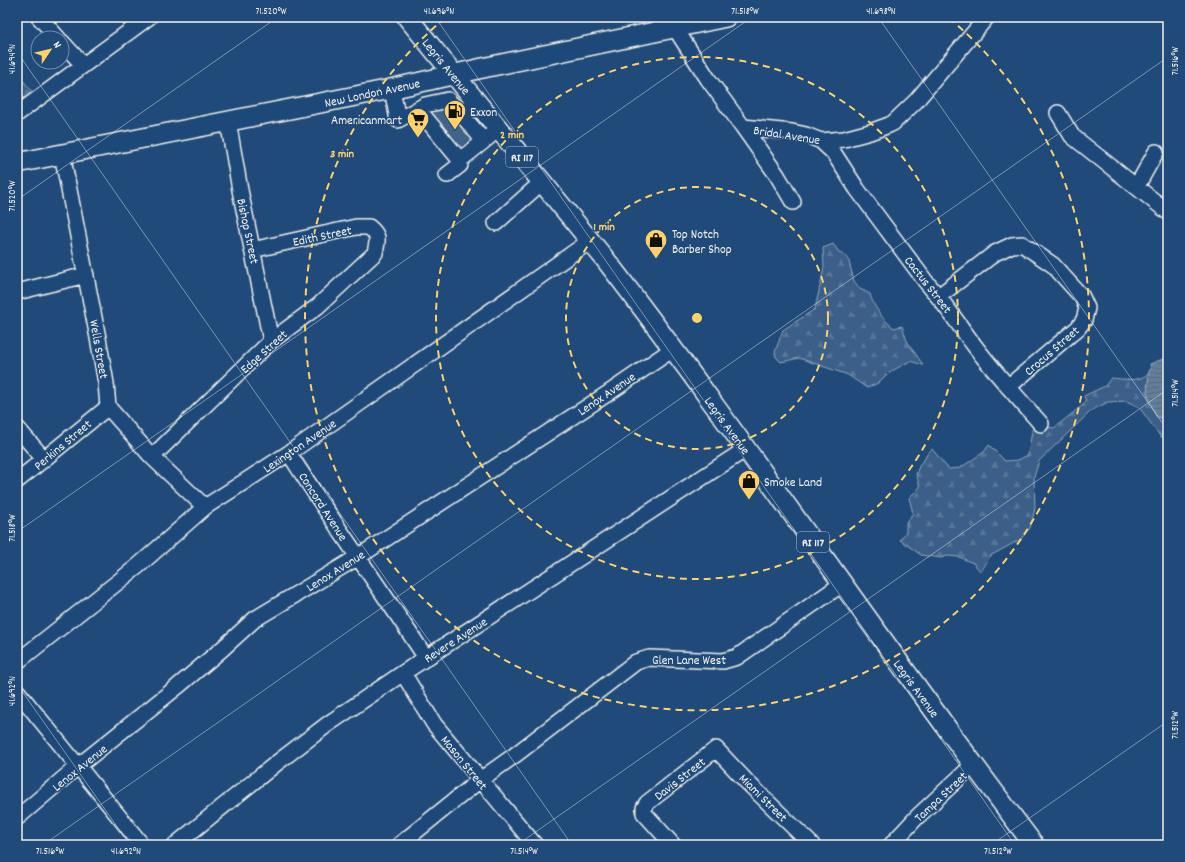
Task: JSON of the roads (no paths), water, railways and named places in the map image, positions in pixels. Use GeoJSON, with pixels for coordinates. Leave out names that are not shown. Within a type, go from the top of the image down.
{"type":"FeatureCollection","features":[{"type":"Feature","properties":{"kind":"main road","name":"Legris Avenue"},"geometry":{"type":"LineString","coordinates":[[407,17],[453,75],[590,240],[673,349],[902,668],[1034,845]]}},
{"type":"Feature","properties":{"kind":"main road","name":"New London Avenue"},"geometry":{"type":"LineString","coordinates":[[17,163],[392,89],[670,22],[726,17]]}},
{"type":"Feature","properties":{"kind":"street"},"geometry":{"type":"LineString","coordinates":[[38,17],[50,30]]}},
{"type":"Feature","properties":{"kind":"street"},"geometry":{"type":"LineString","coordinates":[[17,114],[148,17]]}},
{"type":"Feature","properties":{"kind":"street","name":"Bridal Avenue"},"geometry":{"type":"LineString","coordinates":[[670,22],[708,79],[743,127],[792,132],[806,135],[821,141],[844,139],[889,125],[916,101],[987,17]]}},
{"type":"Feature","properties":{"kind":"street"},"geometry":{"type":"LineString","coordinates":[[70,51],[83,65]]}},
{"type":"Feature","properties":{"kind":"street"},"geometry":{"type":"LineString","coordinates":[[392,89],[398,120],[425,105],[448,100],[460,165],[447,175]]}},
{"type":"Feature","properties":{"kind":"street"},"geometry":{"type":"LineString","coordinates":[[452,126],[476,102]]}},
{"type":"Feature","properties":{"kind":"street"},"geometry":{"type":"LineString","coordinates":[[418,109],[484,141]]}},
{"type":"Feature","properties":{"kind":"street"},"geometry":{"type":"LineString","coordinates":[[1058,113],[1072,136],[1168,212]]}},
{"type":"Feature","properties":{"kind":"street","name":"Bishop Street"},"geometry":{"type":"LineString","coordinates":[[228,121],[271,341]]}},
{"type":"Feature","properties":{"kind":"street"},"geometry":{"type":"LineString","coordinates":[[743,127],[777,175],[793,202]]}},
{"type":"Feature","properties":{"kind":"street"},"geometry":{"type":"LineString","coordinates":[[460,160],[499,129]]}},
{"type":"Feature","properties":{"kind":"street","name":"Cactus Street"},"geometry":{"type":"LineString","coordinates":[[821,141],[834,152],[866,202],[926,282],[939,296],[974,345],[1008,387],[1041,424]]}},
{"type":"Feature","properties":{"kind":"street"},"geometry":{"type":"LineString","coordinates":[[1137,186],[1156,152]]}},
{"type":"Feature","properties":{"kind":"street","name":"Wells Street"},"geometry":{"type":"LineString","coordinates":[[62,154],[106,383],[108,407]]}},
{"type":"Feature","properties":{"kind":"street"},"geometry":{"type":"LineString","coordinates":[[496,223],[542,182]]}},
{"type":"Feature","properties":{"kind":"street","name":"Edith Street"},"geometry":{"type":"LineString","coordinates":[[252,250],[356,227],[369,227],[375,232],[378,243],[376,248]]}},
{"type":"Feature","properties":{"kind":"street","name":"Lexington Avenue"},"geometry":{"type":"LineString","coordinates":[[17,662],[138,566],[204,507],[289,453],[590,240]]}},
{"type":"Feature","properties":{"kind":"street","name":"Crocus Street"},"geometry":{"type":"LineString","coordinates":[[939,296],[995,253],[1012,245],[1022,244],[1052,265],[1082,297],[1087,308],[1084,320],[1078,328],[1008,387]]}},
{"type":"Feature","properties":{"kind":"street","name":"Edge Street"},"geometry":{"type":"LineString","coordinates":[[152,457],[271,341],[318,306],[375,254],[376,248]]}},
{"type":"Feature","properties":{"kind":"street"},"geometry":{"type":"LineString","coordinates":[[17,292],[86,275]]}},
{"type":"Feature","properties":{"kind":"street","name":"Lenox Avenue"},"geometry":{"type":"LineString","coordinates":[[17,818],[177,687],[222,649],[255,618],[358,557],[673,349]]}},
{"type":"Feature","properties":{"kind":"street"},"geometry":{"type":"LineString","coordinates":[[108,407],[152,457],[204,507]]}},
{"type":"Feature","properties":{"kind":"street","name":"Perkins Street"},"geometry":{"type":"LineString","coordinates":[[17,481],[108,407]]}},
{"type":"Feature","properties":{"kind":"street"},"geometry":{"type":"LineString","coordinates":[[17,428],[44,459]]}},
{"type":"Feature","properties":{"kind":"street","name":"Revere Avenue"},"geometry":{"type":"LineString","coordinates":[[175,845],[278,762],[328,724],[403,673],[746,449]]}},
{"type":"Feature","properties":{"kind":"street","name":"Concord Avenue"},"geometry":{"type":"LineString","coordinates":[[289,453],[319,501],[390,603],[426,658]]}},
{"type":"Feature","properties":{"kind":"street","name":"Glen Lane West"},"geometry":{"type":"LineString","coordinates":[[399,845],[480,780],[636,662],[649,658],[724,660],[737,657],[842,584]]}},
{"type":"Feature","properties":{"kind":"street","name":"Mason Street"},"geometry":{"type":"LineString","coordinates":[[403,673],[434,724],[535,845]]}},
{"type":"Feature","properties":{"kind":"street"},"geometry":{"type":"LineString","coordinates":[[17,691],[142,845]]}},
{"type":"Feature","properties":{"kind":"street","name":"Davis Street"},"geometry":{"type":"LineString","coordinates":[[673,845],[644,813],[644,808],[647,803],[716,749]]}},
{"type":"Feature","properties":{"kind":"street","name":"Miami Street"},"geometry":{"type":"LineString","coordinates":[[716,749],[812,845]]}},
{"type":"Feature","properties":{"kind":"street","name":"Tampa Street"},"geometry":{"type":"LineString","coordinates":[[891,845],[917,817],[974,764]]}},
{"type":"Feature","properties":{"kind":"tunnel"},"geometry":{"type":"LineString","coordinates":[[437,121],[448,112]]}},
{"type":"Feature","properties":{"kind":"tunnel"},"geometry":{"type":"LineString","coordinates":[[445,132],[457,123]]}},
{"type":"Feature","properties":{"kind":"tunnel"},"geometry":{"type":"LineString","coordinates":[[454,143],[466,133]]}},
{"type":"Feature","properties":{"kind":"place","name":"Exxon"},"geometry":{"type":"Point","coordinates":[455,130]}},
{"type":"Feature","properties":{"kind":"place","name":"Americanmart"},"geometry":{"type":"Point","coordinates":[418,138]}},
{"type":"Feature","properties":{"kind":"place","name":"Top Notch Barber Shop"},"geometry":{"type":"Point","coordinates":[656,260]}},
{"type":"Feature","properties":{"kind":"place","name":"Smoke Land"},"geometry":{"type":"Point","coordinates":[749,500]}}]}
